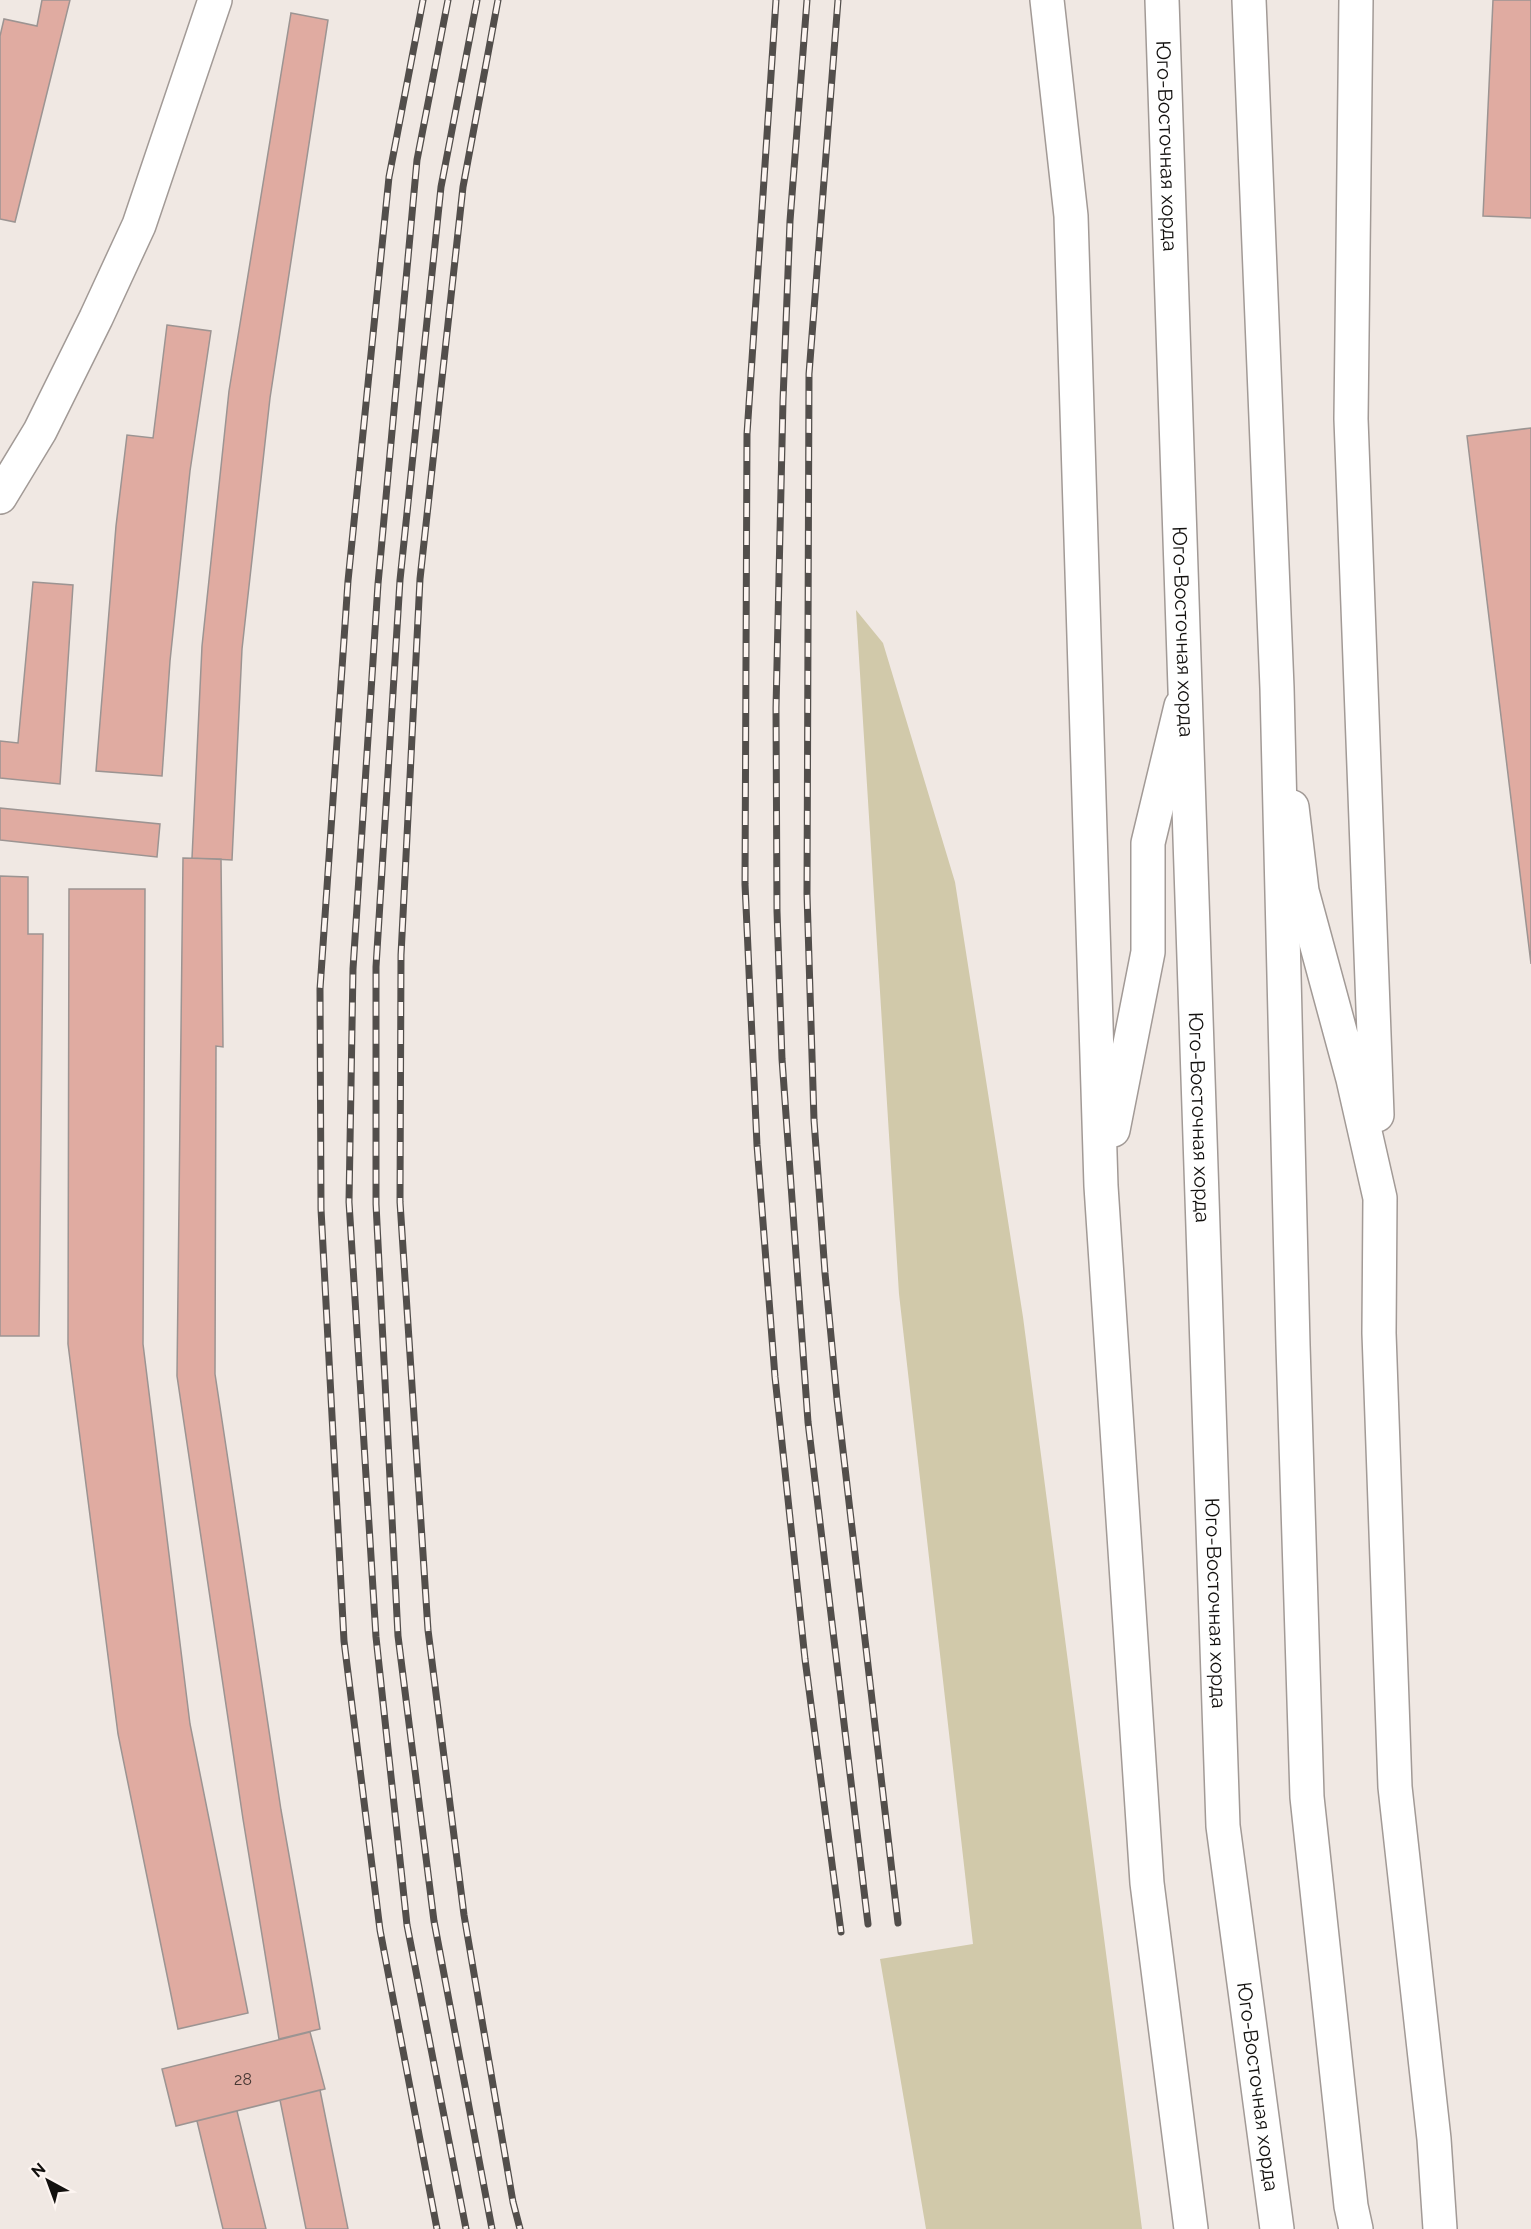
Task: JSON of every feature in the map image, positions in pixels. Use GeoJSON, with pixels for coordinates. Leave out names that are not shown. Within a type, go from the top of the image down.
{"type":"FeatureCollection","features":[{"type":"Feature","properties":{"kind":"street"},"geometry":{"type":"LineString","coordinates":[[0,497],[40,431],[139,225],[215,0]]}},
{"type":"Feature","properties":{"kind":"street"},"geometry":{"type":"LineString","coordinates":[[1047,0],[1071,216],[1101,1186],[1147,1883],[1191,2229]]}},
{"type":"Feature","properties":{"kind":"street","name":"Юго-Восточная хорда"},"geometry":{"type":"LineString","coordinates":[[1162,0],[1223,1826],[1277,2229]]}},
{"type":"Feature","properties":{"kind":"street"},"geometry":{"type":"LineString","coordinates":[[1249,0],[1277,688],[1293,1357],[1307,1797],[1350,2194],[1356,2229]]}},
{"type":"Feature","properties":{"kind":"street"},"geometry":{"type":"LineString","coordinates":[[1356,0],[1351,419],[1380,1198],[1379,1333],[1395,1787],[1434,2139],[1440,2229]]}},
{"type":"Feature","properties":{"kind":"street"},"geometry":{"type":"LineString","coordinates":[[1277,688],[1302,891],[1353,1079],[1380,1198]]}},
{"type":"Feature","properties":{"kind":"street"},"geometry":{"type":"LineString","coordinates":[[1101,1186],[1148,952],[1148,843],[1184,695]]}},
{"type":"Feature","properties":{"kind":"street"},"geometry":{"type":"LineString","coordinates":[[1434,2139],[1457,2229]]}},
{"type":"Feature","properties":{"kind":"shaded area"},"geometry":{"type":"Polygon","coordinates":[[[856,610],[883,643],[955,882],[1023,1317],[1142,2229],[926,2229],[880,1959],[973,1944],[899,1294],[856,610]]]}},
{"type":"Feature","properties":{"kind":"building"},"geometry":{"type":"Polygon","coordinates":[[[42,0],[70,0],[15,222],[0,219],[0,36],[4,19],[37,26],[42,0]]]}},
{"type":"Feature","properties":{"kind":"building"},"geometry":{"type":"Polygon","coordinates":[[[1493,0],[1531,0],[1531,218],[1483,216],[1493,0]]]}},
{"type":"Feature","properties":{"kind":"building"},"geometry":{"type":"Polygon","coordinates":[[[291,13],[328,20],[270,398],[242,649],[232,860],[192,858],[202,646],[229,391],[291,13]]]}},
{"type":"Feature","properties":{"kind":"building"},"geometry":{"type":"Polygon","coordinates":[[[167,325],[211,331],[190,471],[170,661],[162,776],[96,771],[116,526],[127,435],[153,438],[167,325]]]}},
{"type":"Feature","properties":{"kind":"building"},"geometry":{"type":"Polygon","coordinates":[[[1531,428],[1531,964],[1467,436],[1531,428]]]}},
{"type":"Feature","properties":{"kind":"building"},"geometry":{"type":"Polygon","coordinates":[[[33,582],[73,585],[60,784],[0,778],[0,741],[18,743],[33,582]]]}},
{"type":"Feature","properties":{"kind":"building"},"geometry":{"type":"Polygon","coordinates":[[[0,808],[160,824],[157,857],[0,840],[0,808]]]}},
{"type":"Feature","properties":{"kind":"building"},"geometry":{"type":"Polygon","coordinates":[[[183,858],[221,859],[223,1047],[216,1046],[215,1374],[281,1810],[320,2029],[279,2039],[243,1819],[177,1376],[183,858]]]}},
{"type":"Feature","properties":{"kind":"building"},"geometry":{"type":"Polygon","coordinates":[[[0,876],[28,877],[28,934],[43,934],[39,1336],[0,1336],[0,876]]]}},
{"type":"Feature","properties":{"kind":"building"},"geometry":{"type":"Polygon","coordinates":[[[69,889],[145,889],[143,1344],[190,1724],[248,2013],[178,2029],[118,1734],[68,1344],[69,889]]]}},
{"type":"Feature","properties":{"kind":"building"},"geometry":{"type":"Polygon","coordinates":[[[310,2032],[325,2089],[176,2126],[162,2069],[310,2032]]]}},
{"type":"Feature","properties":{"kind":"building"},"geometry":{"type":"Polygon","coordinates":[[[320,2090],[348,2229],[306,2229],[280,2100],[320,2090]]]}},
{"type":"Feature","properties":{"kind":"building"},"geometry":{"type":"Polygon","coordinates":[[[237,2111],[266,2229],[223,2229],[197,2121],[237,2111]]]}},
{"type":"Feature","properties":{"kind":"railway"},"geometry":{"type":"LineString","coordinates":[[423,0],[389,177],[348,581],[320,989],[321,1209],[344,1641],[380,1930],[437,2229]]}},
{"type":"Feature","properties":{"kind":"railway"},"geometry":{"type":"LineString","coordinates":[[448,0],[417,160],[378,584],[353,969],[349,1202],[376,1637],[407,1925],[466,2229]]}},
{"type":"Feature","properties":{"kind":"railway"},"geometry":{"type":"LineString","coordinates":[[477,0],[441,187],[400,580],[376,967],[376,1204],[398,1636],[434,1921],[492,2229]]}},
{"type":"Feature","properties":{"kind":"railway"},"geometry":{"type":"LineString","coordinates":[[498,0],[463,187],[420,579],[401,955],[400,1202],[428,1630],[464,1915],[513,2202],[520,2229]]}},
{"type":"Feature","properties":{"kind":"railway"},"geometry":{"type":"LineString","coordinates":[[776,0],[747,434],[745,884],[757,1145],[775,1377],[805,1659],[841,1932]]}},
{"type":"Feature","properties":{"kind":"railway"},"geometry":{"type":"LineString","coordinates":[[807,0],[790,221],[783,400],[776,708],[777,911],[782,1059],[808,1422],[868,1924]]}},
{"type":"Feature","properties":{"kind":"railway"},"geometry":{"type":"LineString","coordinates":[[838,0],[809,374],[807,894],[814,1120],[837,1399],[898,1923]]}}]}
